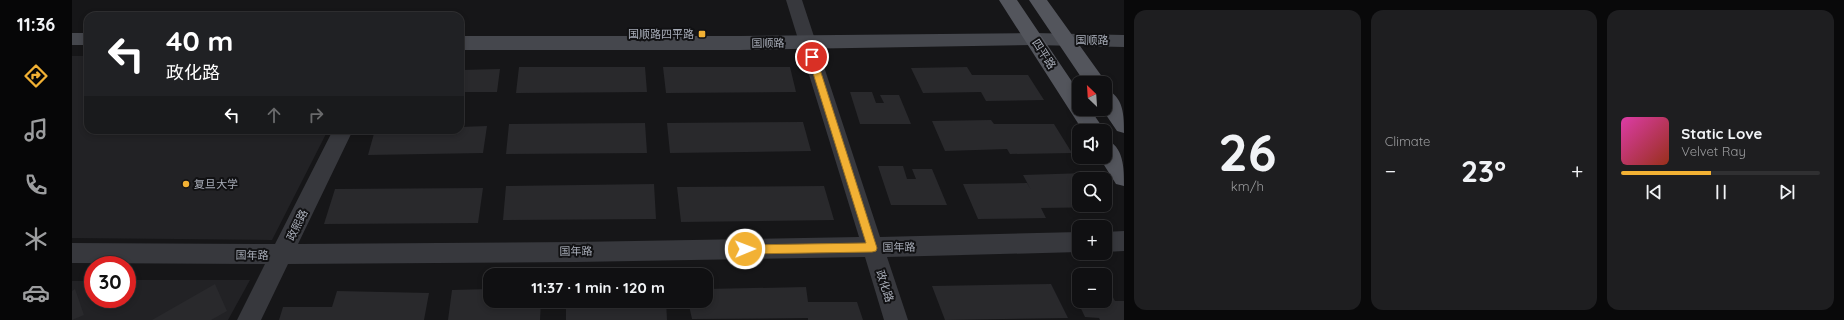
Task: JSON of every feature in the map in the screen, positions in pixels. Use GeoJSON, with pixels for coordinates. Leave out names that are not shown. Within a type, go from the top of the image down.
{"type":"FeatureCollection","features":[{"type":"Feature","properties":{"kind":"main road","name":"四平路"},"geometry":{"type":"LineString","coordinates":[[1008,0],[1072,98]]}},
{"type":"Feature","properties":{"kind":"main road"},"geometry":{"type":"LineString","coordinates":[[1038,0],[1091,76]]}},
{"type":"Feature","properties":{"kind":"main road"},"geometry":{"type":"LineString","coordinates":[[1112,106],[1124,124]]}},
{"type":"Feature","properties":{"kind":"main road"},"geometry":{"type":"LineString","coordinates":[[1112,159],[1124,177]]}},
{"type":"Feature","properties":{"kind":"street","name":"政化路"},"geometry":{"type":"LineString","coordinates":[[794,0],[896,320]]}},
{"type":"Feature","properties":{"kind":"street"},"geometry":{"type":"LineString","coordinates":[[72,39],[84,39]]}},
{"type":"Feature","properties":{"kind":"street","name":"国顺路"},"geometry":{"type":"LineString","coordinates":[[464,43],[808,42],[1034,39],[1124,41]]}},
{"type":"Feature","properties":{"kind":"street","name":"政熙路"},"geometry":{"type":"LineString","coordinates":[[249,320],[341,134]]}},
{"type":"Feature","properties":{"kind":"street"},"geometry":{"type":"LineString","coordinates":[[1112,242],[1124,241]]}},
{"type":"Feature","properties":{"kind":"street","name":"国年路"},"geometry":{"type":"LineString","coordinates":[[72,253],[282,255],[872,248],[1072,242]]}},
{"type":"Feature","properties":{"kind":"shaded area","name":"复旦大学"},"geometry":{"type":"Polygon","coordinates":[[[72,56],[84,56],[84,134],[326,134],[272,240],[72,238],[72,56]]]}},
{"type":"Feature","properties":{"kind":"shaded area"},"geometry":{"type":"Polygon","coordinates":[[[136,280],[250,280],[228,320],[72,320],[72,281],[84,281],[84,308],[136,308],[136,280]]]}},
{"type":"Feature","properties":{"kind":"building"},"geometry":{"type":"Polygon","coordinates":[[[519,67],[645,67],[647,92],[516,93],[519,67]]]}},
{"type":"Feature","properties":{"kind":"building"},"geometry":{"type":"Polygon","coordinates":[[[663,67],[790,67],[796,92],[666,93],[663,67]]]}},
{"type":"Feature","properties":{"kind":"building"},"geometry":{"type":"Polygon","coordinates":[[[967,67],[972,75],[1028,75],[1044,100],[986,101],[981,92],[923,93],[911,68],[967,67]]]}},
{"type":"Feature","properties":{"kind":"building"},"geometry":{"type":"Polygon","coordinates":[[[500,69],[497,92],[464,92],[464,70],[500,69]]]}},
{"type":"Feature","properties":{"kind":"building"},"geometry":{"type":"Polygon","coordinates":[[[850,92],[872,92],[876,103],[884,103],[880,95],[899,95],[911,124],[860,124],[850,92]]]}},
{"type":"Feature","properties":{"kind":"building"},"geometry":{"type":"Polygon","coordinates":[[[991,120],[994,124],[1054,124],[1072,153],[1010,154],[1007,149],[945,151],[932,121],[991,120]]]}},
{"type":"Feature","properties":{"kind":"building"},"geometry":{"type":"Polygon","coordinates":[[[803,122],[811,151],[670,153],[667,123],[803,122]]]}},
{"type":"Feature","properties":{"kind":"building"},"geometry":{"type":"Polygon","coordinates":[[[645,123],[647,153],[506,154],[509,124],[645,123]]]}},
{"type":"Feature","properties":{"kind":"building"},"geometry":{"type":"Polygon","coordinates":[[[487,126],[483,153],[368,155],[374,134],[464,134],[464,127],[487,126]]]}},
{"type":"Feature","properties":{"kind":"building"},"geometry":{"type":"Polygon","coordinates":[[[878,166],[903,166],[907,179],[916,179],[912,169],[932,169],[947,205],[891,205],[878,166]]]}},
{"type":"Feature","properties":{"kind":"building"},"geometry":{"type":"Polygon","coordinates":[[[1072,173],[1072,208],[1041,208],[1046,218],[978,219],[963,184],[1027,183],[1031,190],[1023,175],[1072,173]]]}},
{"type":"Feature","properties":{"kind":"building"},"geometry":{"type":"Polygon","coordinates":[[[654,184],[656,219],[503,220],[506,186],[654,184]]]}},
{"type":"Feature","properties":{"kind":"building"},"geometry":{"type":"Polygon","coordinates":[[[824,186],[834,220],[681,222],[677,187],[824,186]]]}},
{"type":"Feature","properties":{"kind":"building"},"geometry":{"type":"Polygon","coordinates":[[[483,188],[478,223],[324,224],[335,189],[483,188]]]}},
{"type":"Feature","properties":{"kind":"building"},"geometry":{"type":"Polygon","coordinates":[[[215,284],[227,311],[211,320],[152,320],[215,284]]]}},
{"type":"Feature","properties":{"kind":"building"},"geometry":{"type":"Polygon","coordinates":[[[1051,284],[1068,318],[945,320],[932,286],[1051,284]]]}},
{"type":"Feature","properties":{"kind":"building"},"geometry":{"type":"Polygon","coordinates":[[[806,287],[808,302],[857,302],[863,320],[808,320],[808,318],[692,319],[690,308],[713,308],[713,289],[806,287]]]}},
{"type":"Feature","properties":{"kind":"building"},"geometry":{"type":"Polygon","coordinates":[[[75,289],[84,315],[72,320],[72,291],[75,289]]]}},
{"type":"Feature","properties":{"kind":"building"},"geometry":{"type":"Polygon","coordinates":[[[483,289],[483,308],[541,308],[540,320],[448,320],[452,290],[483,289]]]}},
{"type":"Feature","properties":{"kind":"building"},"geometry":{"type":"Polygon","coordinates":[[[337,291],[429,293],[424,320],[279,320],[283,307],[332,307],[337,291]]]}},
{"type":"Feature","properties":{"kind":"building"},"geometry":{"type":"Polygon","coordinates":[[[1112,295],[1115,301],[1124,301],[1124,320],[1100,320],[1099,318],[1085,317],[1081,308],[1112,308],[1112,295]]]}},
{"type":"Feature","properties":{"kind":"building"},"geometry":{"type":"Polygon","coordinates":[[[566,308],[666,308],[667,320],[566,320],[566,308]]]}},
{"type":"Feature","properties":{"kind":"place","name":"国顺路四平路"},"geometry":{"type":"Point","coordinates":[702,34]}},
{"type":"Feature","properties":{"kind":"place","name":"复旦大学"},"geometry":{"type":"Point","coordinates":[186,184]}},
{"type":"Feature","properties":{"kind":"route"},"geometry":{"type":"LineString","coordinates":[[745,249],[872,248],[812,57]]}}]}
